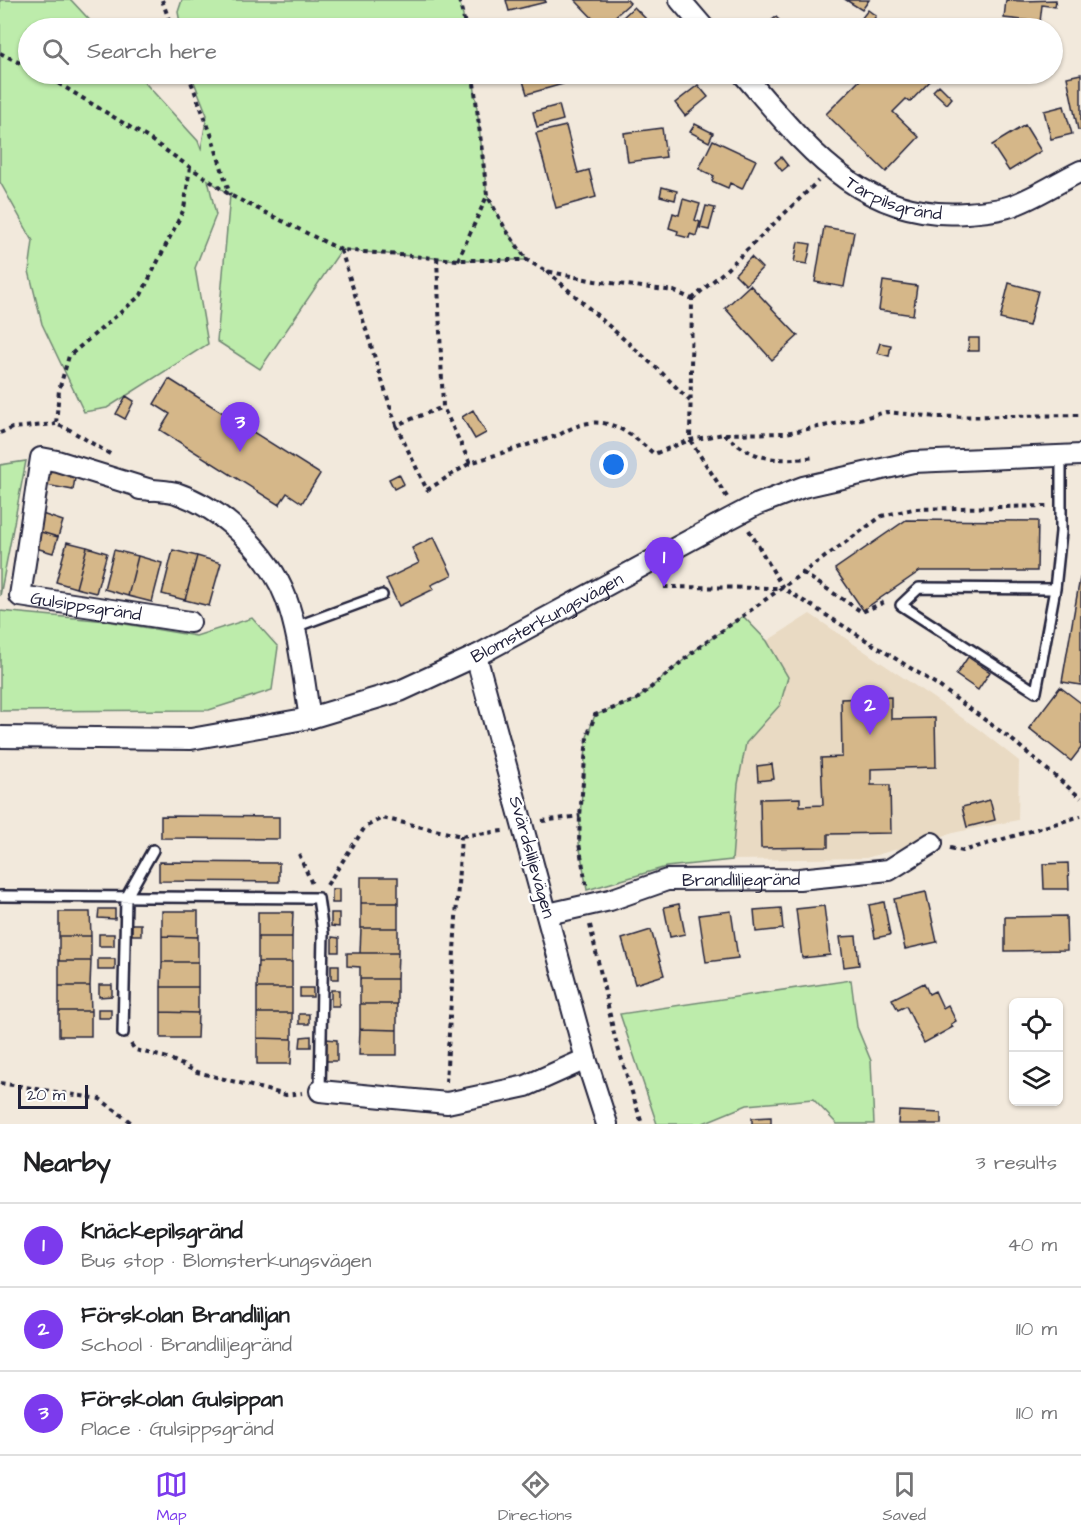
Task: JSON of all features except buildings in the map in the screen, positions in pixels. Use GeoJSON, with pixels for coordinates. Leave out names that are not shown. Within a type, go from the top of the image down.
{"type":"FeatureCollection","features":[{"type":"Feature","properties":{"kind":"street"},"geometry":{"type":"LineString","coordinates":[[680,0],[695,18]]}},
{"type":"Feature","properties":{"kind":"street","name":"Tårpilsgränd"},"geometry":{"type":"LineString","coordinates":[[752,84],[831,168],[858,187],[893,206],[949,215],[975,213],[1012,206],[1081,171]]}},
{"type":"Feature","properties":{"kind":"street","name":"Blomsterkungsvägen"},"geometry":{"type":"LineString","coordinates":[[0,737],[191,739],[310,718],[400,691],[476,656],[756,505],[803,487],[913,462],[1081,455]]}},
{"type":"Feature","properties":{"kind":"street","name":"Gulsippsgränd"},"geometry":{"type":"LineString","coordinates":[[190,622],[20,596],[41,458],[130,485],[176,493],[215,512],[247,539],[268,564],[285,596],[295,627],[310,718]]}},
{"type":"Feature","properties":{"kind":"street","name":"Svärdsliljevägen"},"geometry":{"type":"LineString","coordinates":[[476,656],[586,1059],[607,1124]]}},
{"type":"Feature","properties":{"kind":"street","name":"Brandliljegränd"},"geometry":{"type":"LineString","coordinates":[[548,914],[610,900],[667,880],[799,879],[889,870],[932,843]]}},
{"type":"Feature","properties":{"kind":"street"},"geometry":{"type":"LineString","coordinates":[[320,1091],[447,1102],[526,1086],[586,1059]]}},
{"type":"Feature","properties":{"kind":"lane"},"geometry":{"type":"LineString","coordinates":[[1055,589],[919,588],[901,605],[1036,693],[1055,589],[1061,532],[1061,455]]}},
{"type":"Feature","properties":{"kind":"lane"},"geometry":{"type":"LineString","coordinates":[[295,627],[382,595]]}},
{"type":"Feature","properties":{"kind":"lane"},"geometry":{"type":"LineString","coordinates":[[123,1033],[126,898],[153,850]]}},
{"type":"Feature","properties":{"kind":"lane"},"geometry":{"type":"LineString","coordinates":[[0,896],[318,898],[324,933],[320,1091]]}},
{"type":"Feature","properties":{"kind":"path"},"geometry":{"type":"LineString","coordinates":[[162,0],[168,18]]}},
{"type":"Feature","properties":{"kind":"path"},"geometry":{"type":"LineString","coordinates":[[459,0],[464,18]]}},
{"type":"Feature","properties":{"kind":"path"},"geometry":{"type":"LineString","coordinates":[[0,53],[18,62]]}},
{"type":"Feature","properties":{"kind":"path"},"geometry":{"type":"LineString","coordinates":[[59,84],[190,166],[230,195],[340,250],[458,260],[527,260]]}},
{"type":"Feature","properties":{"kind":"path"},"geometry":{"type":"LineString","coordinates":[[192,84],[211,134],[230,195]]}},
{"type":"Feature","properties":{"kind":"path"},"geometry":{"type":"LineString","coordinates":[[474,84],[487,195],[506,230],[527,260],[546,271],[661,372],[691,402]]}},
{"type":"Feature","properties":{"kind":"path"},"geometry":{"type":"LineString","coordinates":[[56,424],[59,390],[69,357],[141,295],[184,209],[190,166]]}},
{"type":"Feature","properties":{"kind":"path"},"geometry":{"type":"LineString","coordinates":[[733,506],[690,440],[692,299],[725,271],[831,168]]}},
{"type":"Feature","properties":{"kind":"path"},"geometry":{"type":"LineString","coordinates":[[458,260],[487,195]]}},
{"type":"Feature","properties":{"kind":"path"},"geometry":{"type":"LineString","coordinates":[[340,250],[396,425],[427,490],[470,464],[559,435],[572,427],[593,422],[612,425],[629,432],[654,454],[690,440],[724,434],[786,433],[886,412],[937,417],[1081,415]]}},
{"type":"Feature","properties":{"kind":"path"},"geometry":{"type":"LineString","coordinates":[[437,258],[442,407],[470,464]]}},
{"type":"Feature","properties":{"kind":"path"},"geometry":{"type":"LineString","coordinates":[[546,271],[595,281],[674,291],[692,299]]}},
{"type":"Feature","properties":{"kind":"path"},"geometry":{"type":"LineString","coordinates":[[396,425],[442,407]]}},
{"type":"Feature","properties":{"kind":"path"},"geometry":{"type":"LineString","coordinates":[[0,433],[12,428],[56,424],[109,453],[130,485]]}},
{"type":"Feature","properties":{"kind":"path"},"geometry":{"type":"LineString","coordinates":[[724,434],[740,448],[765,458],[790,460],[814,457]]}},
{"type":"Feature","properties":{"kind":"path"},"geometry":{"type":"LineString","coordinates":[[642,1124],[615,1038],[593,949],[579,843],[587,737],[596,715],[636,700],[698,648],[882,516],[913,509],[1061,506]]}},
{"type":"Feature","properties":{"kind":"path"},"geometry":{"type":"LineString","coordinates":[[746,525],[783,588],[936,684],[1011,739],[1081,798]]}},
{"type":"Feature","properties":{"kind":"path"},"geometry":{"type":"LineString","coordinates":[[803,573],[862,612],[896,597],[907,599]]}},
{"type":"Feature","properties":{"kind":"path"},"geometry":{"type":"LineString","coordinates":[[664,587],[783,588]]}},
{"type":"Feature","properties":{"kind":"path"},"geometry":{"type":"LineString","coordinates":[[932,843],[963,851],[1081,816]]}},
{"type":"Feature","properties":{"kind":"path"},"geometry":{"type":"LineString","coordinates":[[318,898],[365,827],[382,818],[461,836],[446,1075],[447,1102]]}},
{"type":"Feature","properties":{"kind":"path"},"geometry":{"type":"LineString","coordinates":[[299,854],[318,898]]}},
{"type":"Feature","properties":{"kind":"path"},"geometry":{"type":"LineString","coordinates":[[123,1033],[135,1050],[168,1058],[197,1072],[286,1095],[320,1091]]}},
{"type":"Feature","properties":{"kind":"path"},"geometry":{"type":"LineString","coordinates":[[0,1083],[100,1099],[133,1124]]}},
{"type":"Feature","properties":{"kind":"shaded area"},"geometry":{"type":"Polygon","coordinates":[[[810,614],[977,728],[1019,761],[1018,820],[957,832],[866,858],[732,860],[738,783],[746,743],[779,705],[788,677],[767,641],[810,614]]]}},
{"type":"Feature","properties":{"kind":"green space"},"geometry":{"type":"Polygon","coordinates":[[[0,0],[71,0],[88,18],[18,18],[18,84],[146,84],[198,141],[201,149],[207,115],[195,84],[474,84],[487,195],[506,230],[527,260],[458,260],[341,250],[260,369],[217,341],[230,195],[208,180],[216,215],[195,268],[208,344],[107,408],[84,412],[42,324],[29,271],[33,241],[0,182],[0,0]]]}},
{"type":"Feature","properties":{"kind":"green space"},"geometry":{"type":"Polygon","coordinates":[[[182,0],[459,0],[464,18],[179,18],[178,12],[182,0]]]}},
{"type":"Feature","properties":{"kind":"green space"},"geometry":{"type":"Polygon","coordinates":[[[26,461],[0,596],[0,465],[26,461]]]}},
{"type":"Feature","properties":{"kind":"green space"},"geometry":{"type":"Polygon","coordinates":[[[0,611],[107,621],[196,636],[252,618],[278,647],[272,690],[209,710],[0,711],[0,611]]]}},
{"type":"Feature","properties":{"kind":"green space"},"geometry":{"type":"Polygon","coordinates":[[[743,616],[767,641],[788,677],[780,705],[746,743],[738,784],[732,860],[666,867],[587,890],[579,843],[580,816],[587,737],[595,715],[636,700],[698,648],[743,616]]]}},
{"type":"Feature","properties":{"kind":"green space"},"geometry":{"type":"Polygon","coordinates":[[[851,980],[857,1027],[871,1061],[874,1124],[837,1124],[813,1099],[747,1105],[701,1124],[657,1124],[620,1014],[851,980]]]}},
{"type":"Feature","properties":{"kind":"place","name":"Förskolan Gulsippan"},"geometry":{"type":"Point","coordinates":[240,452]}},
{"type":"Feature","properties":{"kind":"place","name":"Knäckepilsgränd"},"geometry":{"type":"Point","coordinates":[664,587]}},
{"type":"Feature","properties":{"kind":"place","name":"Förskolan Brandliljan"},"geometry":{"type":"Point","coordinates":[870,735]}}]}
